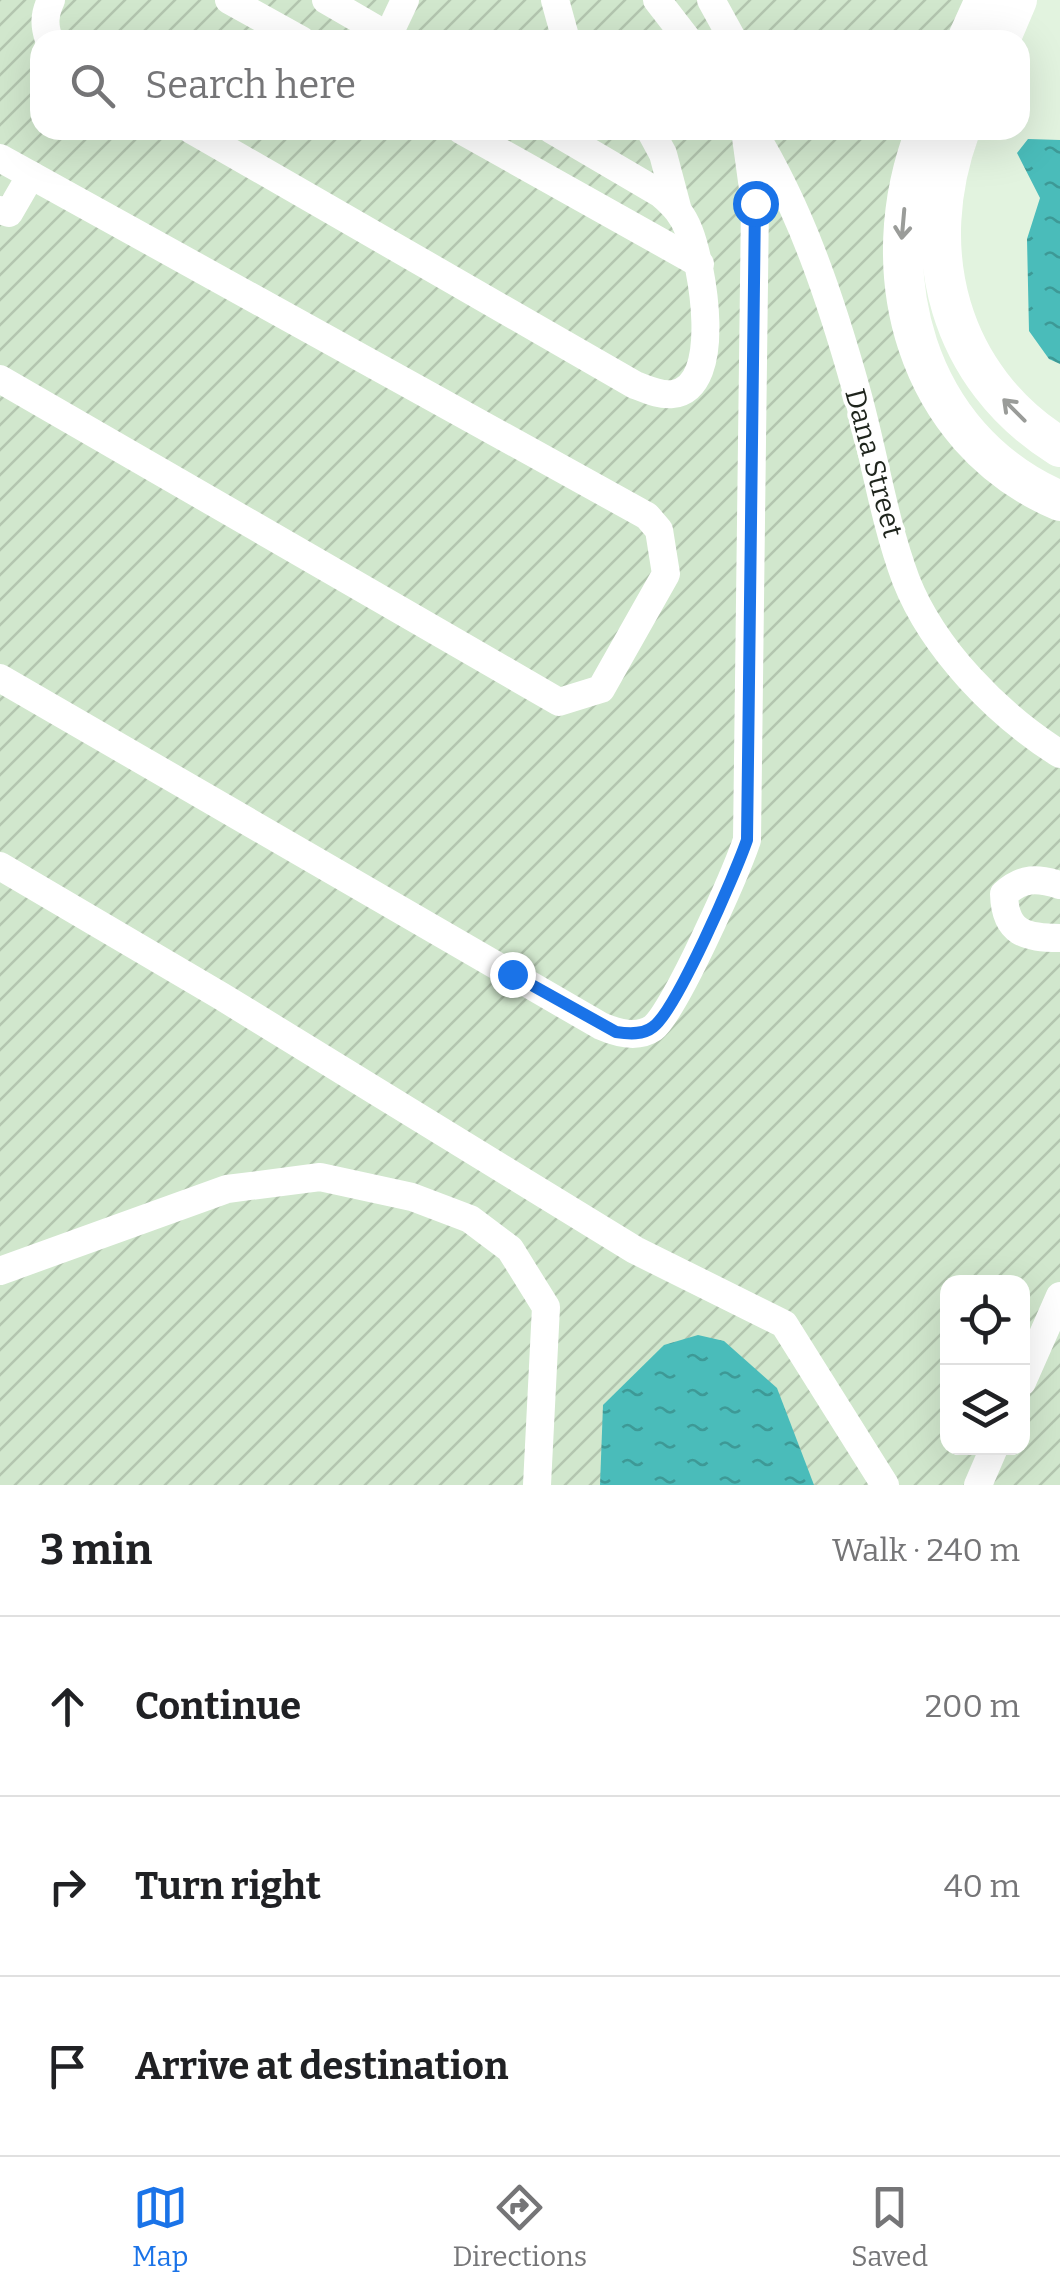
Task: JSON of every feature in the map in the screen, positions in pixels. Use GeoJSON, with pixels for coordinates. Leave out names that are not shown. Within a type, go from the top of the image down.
{"type":"FeatureCollection","features":[{"type":"Feature","properties":{"kind":"highway"},"geometry":{"type":"LineString","coordinates":[[971,30],[985,0]]}},
{"type":"Feature","properties":{"kind":"highway"},"geometry":{"type":"LineString","coordinates":[[1004,30],[1017,0]]}},
{"type":"Feature","properties":{"kind":"highway"},"geometry":{"type":"LineString","coordinates":[[923,140],[908,190],[901,239],[904,290],[920,352],[936,388],[967,434],[1005,469],[1060,500]]}},
{"type":"Feature","properties":{"kind":"highway"},"geometry":{"type":"LineString","coordinates":[[957,140],[942,196],[940,241],[951,306],[978,364],[1017,414],[1060,447]]}},
{"type":"Feature","properties":{"kind":"street"},"geometry":{"type":"LineString","coordinates":[[46,30],[45,12],[50,0]]}},
{"type":"Feature","properties":{"kind":"street"},"geometry":{"type":"LineString","coordinates":[[230,0],[283,30]]}},
{"type":"Feature","properties":{"kind":"street"},"geometry":{"type":"LineString","coordinates":[[326,0],[377,30]]}},
{"type":"Feature","properties":{"kind":"street"},"geometry":{"type":"LineString","coordinates":[[394,30],[405,0]]}},
{"type":"Feature","properties":{"kind":"street"},"geometry":{"type":"LineString","coordinates":[[555,0],[563,30]]}},
{"type":"Feature","properties":{"kind":"street"},"geometry":{"type":"LineString","coordinates":[[657,0],[680,30]]}},
{"type":"Feature","properties":{"kind":"street"},"geometry":{"type":"LineString","coordinates":[[711,0],[728,30]]}},
{"type":"Feature","properties":{"kind":"street"},"geometry":{"type":"LineString","coordinates":[[209,140],[606,369],[656,393],[673,394],[690,388],[700,371],[705,302],[700,264],[655,140]]}},
{"type":"Feature","properties":{"kind":"street"},"geometry":{"type":"LineString","coordinates":[[479,140],[700,264]]}},
{"type":"Feature","properties":{"kind":"street"},"geometry":{"type":"LineString","coordinates":[[569,140],[677,207]]}},
{"type":"Feature","properties":{"kind":"street"},"geometry":{"type":"LineString","coordinates":[[0,678],[601,1026],[633,1034],[651,1030],[662,1019],[702,943],[747,840],[755,203],[750,140]]}},
{"type":"Feature","properties":{"kind":"street","name":"Dana Street"},"geometry":{"type":"LineString","coordinates":[[756,140],[780,176],[830,305],[857,392],[878,490],[907,583],[936,634],[970,676],[1010,716],[1060,754]]}},
{"type":"Feature","properties":{"kind":"street"},"geometry":{"type":"LineString","coordinates":[[0,158],[647,516],[659,530],[666,574],[600,689],[559,702],[0,378]]}},
{"type":"Feature","properties":{"kind":"street"},"geometry":{"type":"LineString","coordinates":[[0,210],[10,213],[32,175]]}},
{"type":"Feature","properties":{"kind":"street"},"geometry":{"type":"LineString","coordinates":[[0,866],[636,1250],[784,1324],[885,1485]]}},
{"type":"Feature","properties":{"kind":"street"},"geometry":{"type":"LineString","coordinates":[[1060,886],[1043,880],[1017,882],[1004,894],[1004,914],[1014,929],[1036,938],[1060,938]]}},
{"type":"Feature","properties":{"kind":"street"},"geometry":{"type":"LineString","coordinates":[[0,1271],[227,1189],[320,1176],[412,1197],[470,1219],[510,1249],[546,1307],[537,1485]]}},
{"type":"Feature","properties":{"kind":"street"},"geometry":{"type":"LineString","coordinates":[[1030,1365],[1060,1296]]}},
{"type":"Feature","properties":{"kind":"street"},"geometry":{"type":"LineString","coordinates":[[978,1485],[991,1455]]}},
{"type":"Feature","properties":{"kind":"shaded area"},"geometry":{"type":"Polygon","coordinates":[[[0,0],[985,0],[972,30],[30,30],[30,140],[923,140],[915,162],[925,364],[1060,501],[1060,1485],[0,1485],[0,0]]]}},
{"type":"Feature","properties":{"kind":"water"},"geometry":{"type":"Polygon","coordinates":[[[1030,139],[1060,140],[1060,364],[1049,359],[1029,331],[1027,239],[1040,198],[1017,153],[1030,139]]]}},
{"type":"Feature","properties":{"kind":"water"},"geometry":{"type":"Polygon","coordinates":[[[698,1335],[724,1341],[777,1388],[814,1485],[600,1485],[603,1405],[664,1345],[698,1335]]]}},
{"type":"Feature","properties":{"kind":"route"},"geometry":{"type":"LineString","coordinates":[[512,974],[601,1026],[633,1034],[651,1030],[662,1019],[702,943],[747,840],[755,203]]}}]}
